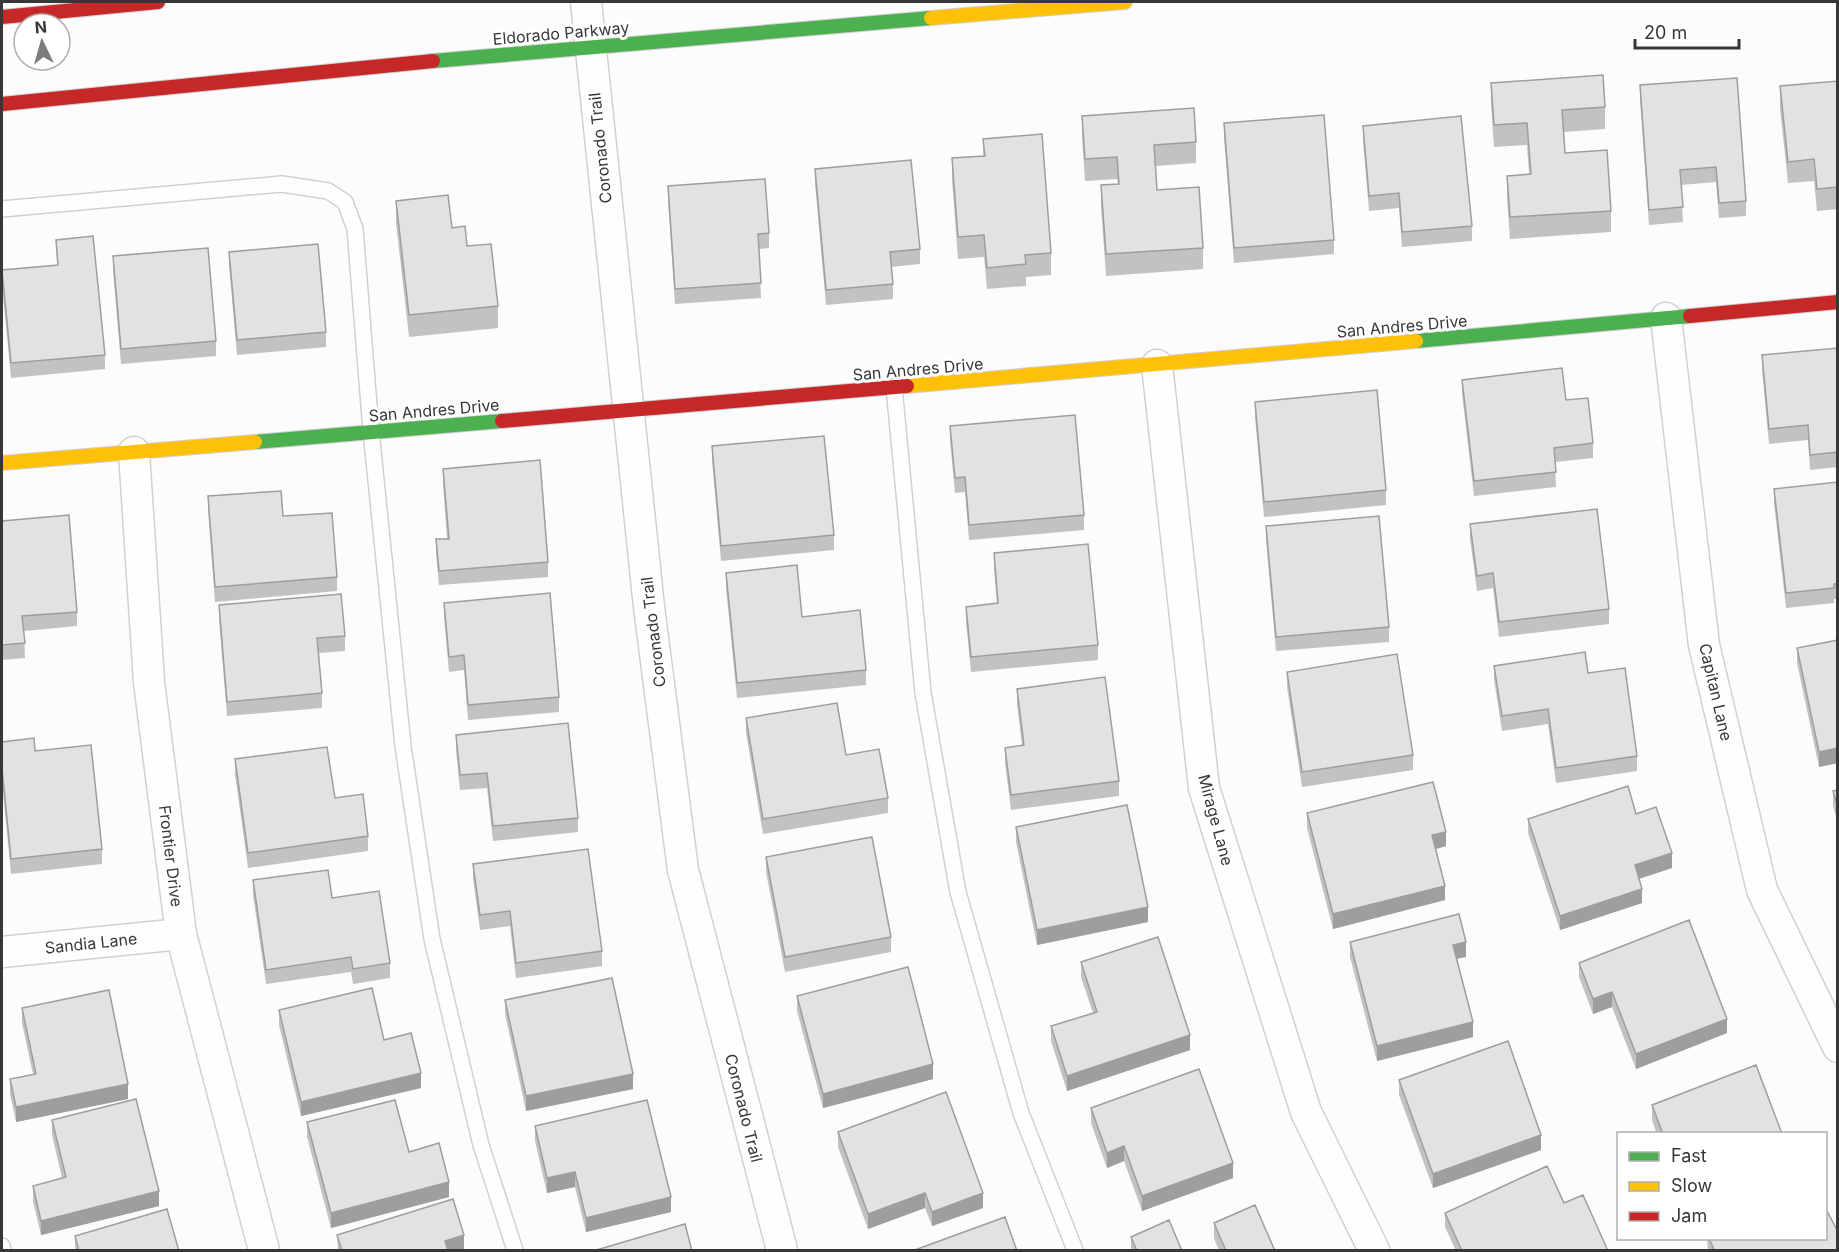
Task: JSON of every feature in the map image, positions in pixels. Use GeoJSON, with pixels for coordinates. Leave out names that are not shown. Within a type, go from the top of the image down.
{"type":"FeatureCollection","features":[{"type":"Feature","properties":{"kind":"street"},"geometry":{"type":"LineString","coordinates":[[2,17],[158,2]]}},
{"type":"Feature","properties":{"kind":"street","name":"Coronado Trail"},"geometry":{"type":"LineString","coordinates":[[586,2],[649,607],[683,870],[782,1251]]}},
{"type":"Feature","properties":{"kind":"street","name":"Eldorado Parkway"},"geometry":{"type":"LineString","coordinates":[[2,104],[590,46],[1125,2]]}},
{"type":"Feature","properties":{"kind":"street","name":"San Andres Drive"},"geometry":{"type":"LineString","coordinates":[[2,463],[1157,365],[1838,302]]}},
{"type":"Feature","properties":{"kind":"street","name":"Capitan Lane"},"geometry":{"type":"LineString","coordinates":[[1666,318],[1707,657],[1762,890],[1838,1047]]}},
{"type":"Feature","properties":{"kind":"street","name":"Mirage Lane"},"geometry":{"type":"LineString","coordinates":[[1157,365],[1204,788],[1306,1112],[1374,1251]]}},
{"type":"Feature","properties":{"kind":"street","name":"Frontier Drive"},"geometry":{"type":"LineString","coordinates":[[134,452],[149,682],[181,934],[264,1251]]}},
{"type":"Feature","properties":{"kind":"street","name":"Sandia Lane"},"geometry":{"type":"LineString","coordinates":[[2,952],[181,934]]}},
{"type":"Feature","properties":{"kind":"lane"},"geometry":{"type":"LineString","coordinates":[[2,209],[282,183],[328,191],[345,202],[355,229],[371,431],[403,746],[432,939],[481,1145],[515,1251]]}},
{"type":"Feature","properties":{"kind":"lane"},"geometry":{"type":"LineString","coordinates":[[894,387],[922,693],[958,892],[1021,1113],[1075,1251]]}},
{"type":"Feature","properties":{"kind":"building"},"geometry":{"type":"Polygon","coordinates":[[[1603,75],[1605,107],[1562,110],[1565,153],[1607,150],[1611,211],[1510,217],[1507,176],[1531,174],[1527,123],[1494,125],[1491,83],[1603,75]]]}},
{"type":"Feature","properties":{"kind":"building"},"geometry":{"type":"Polygon","coordinates":[[[1737,78],[1746,201],[1719,203],[1716,167],[1680,170],[1683,207],[1649,210],[1640,85],[1737,78]]]}},
{"type":"Feature","properties":{"kind":"building"},"geometry":{"type":"Polygon","coordinates":[[[1838,81],[1838,187],[1817,189],[1814,159],[1788,162],[1780,86],[1838,81]]]}},
{"type":"Feature","properties":{"kind":"building"},"geometry":{"type":"Polygon","coordinates":[[[1194,108],[1196,142],[1154,145],[1157,190],[1199,187],[1203,248],[1106,254],[1101,185],[1119,184],[1117,157],[1085,159],[1082,116],[1194,108]]]}},
{"type":"Feature","properties":{"kind":"building"},"geometry":{"type":"Polygon","coordinates":[[[1324,115],[1334,240],[1234,248],[1224,123],[1324,115]]]}},
{"type":"Feature","properties":{"kind":"building"},"geometry":{"type":"Polygon","coordinates":[[[1461,116],[1472,226],[1402,232],[1399,193],[1369,196],[1363,126],[1461,116]]]}},
{"type":"Feature","properties":{"kind":"building"},"geometry":{"type":"Polygon","coordinates":[[[1042,134],[1051,253],[1025,255],[1026,264],[987,268],[984,235],[958,237],[952,158],[985,156],[983,139],[1042,134]]]}},
{"type":"Feature","properties":{"kind":"building"},"geometry":{"type":"Polygon","coordinates":[[[911,160],[920,249],[890,252],[893,284],[826,290],[815,169],[911,160]]]}},
{"type":"Feature","properties":{"kind":"building"},"geometry":{"type":"Polygon","coordinates":[[[765,179],[769,233],[758,234],[761,283],[675,289],[668,186],[765,179]]]}},
{"type":"Feature","properties":{"kind":"building"},"geometry":{"type":"Polygon","coordinates":[[[448,195],[452,228],[465,226],[467,246],[491,244],[498,306],[409,315],[396,201],[448,195]]]}},
{"type":"Feature","properties":{"kind":"building"},"geometry":{"type":"Polygon","coordinates":[[[93,236],[105,355],[11,363],[2,270],[58,265],[56,240],[93,236]]]}},
{"type":"Feature","properties":{"kind":"building"},"geometry":{"type":"Polygon","coordinates":[[[318,244],[326,332],[237,340],[229,252],[318,244]]]}},
{"type":"Feature","properties":{"kind":"building"},"geometry":{"type":"Polygon","coordinates":[[[208,248],[216,341],[121,349],[113,256],[208,248]]]}},
{"type":"Feature","properties":{"kind":"building"},"geometry":{"type":"Polygon","coordinates":[[[1838,348],[1838,452],[1810,455],[1808,425],[1769,429],[1762,355],[1838,348]]]}},
{"type":"Feature","properties":{"kind":"building"},"geometry":{"type":"Polygon","coordinates":[[[1562,368],[1566,400],[1588,398],[1593,443],[1554,448],[1556,472],[1474,481],[1462,380],[1562,368]]]}},
{"type":"Feature","properties":{"kind":"building"},"geometry":{"type":"Polygon","coordinates":[[[1377,390],[1386,490],[1264,502],[1255,402],[1377,390]]]}},
{"type":"Feature","properties":{"kind":"building"},"geometry":{"type":"Polygon","coordinates":[[[1075,415],[1084,515],[969,525],[965,477],[955,478],[950,426],[1075,415]]]}},
{"type":"Feature","properties":{"kind":"building"},"geometry":{"type":"Polygon","coordinates":[[[824,436],[834,535],[721,546],[712,446],[824,436]]]}},
{"type":"Feature","properties":{"kind":"building"},"geometry":{"type":"Polygon","coordinates":[[[540,460],[548,562],[439,571],[436,539],[449,539],[443,469],[540,460]]]}},
{"type":"Feature","properties":{"kind":"building"},"geometry":{"type":"Polygon","coordinates":[[[1838,482],[1838,584],[1834,584],[1834,588],[1786,593],[1774,489],[1838,482]]]}},
{"type":"Feature","properties":{"kind":"building"},"geometry":{"type":"Polygon","coordinates":[[[281,491],[283,516],[332,513],[337,577],[215,587],[208,496],[281,491]]]}},
{"type":"Feature","properties":{"kind":"building"},"geometry":{"type":"Polygon","coordinates":[[[1597,509],[1609,609],[1499,622],[1493,573],[1477,576],[1470,524],[1597,509]]]}},
{"type":"Feature","properties":{"kind":"building"},"geometry":{"type":"Polygon","coordinates":[[[69,515],[77,612],[22,616],[25,643],[2,645],[2,521],[69,515]]]}},
{"type":"Feature","properties":{"kind":"building"},"geometry":{"type":"Polygon","coordinates":[[[1379,516],[1389,627],[1276,637],[1266,526],[1379,516]]]}},
{"type":"Feature","properties":{"kind":"building"},"geometry":{"type":"Polygon","coordinates":[[[1088,544],[1098,645],[971,657],[966,607],[998,603],[994,553],[1088,544]]]}},
{"type":"Feature","properties":{"kind":"building"},"geometry":{"type":"Polygon","coordinates":[[[797,565],[802,617],[860,610],[866,670],[737,683],[726,573],[797,565]]]}},
{"type":"Feature","properties":{"kind":"building"},"geometry":{"type":"Polygon","coordinates":[[[550,593],[559,697],[468,705],[464,655],[449,657],[444,603],[550,593]]]}},
{"type":"Feature","properties":{"kind":"building"},"geometry":{"type":"Polygon","coordinates":[[[341,594],[345,636],[317,638],[322,693],[227,702],[219,605],[341,594]]]}},
{"type":"Feature","properties":{"kind":"building"},"geometry":{"type":"Polygon","coordinates":[[[1838,640],[1838,748],[1819,752],[1797,648],[1838,640]]]}},
{"type":"Feature","properties":{"kind":"building"},"geometry":{"type":"Polygon","coordinates":[[[1585,652],[1588,673],[1625,668],[1637,756],[1556,768],[1548,709],[1502,716],[1494,666],[1585,652]]]}},
{"type":"Feature","properties":{"kind":"building"},"geometry":{"type":"Polygon","coordinates":[[[1397,654],[1413,755],[1302,772],[1287,672],[1397,654]]]}},
{"type":"Feature","properties":{"kind":"building"},"geometry":{"type":"Polygon","coordinates":[[[1105,677],[1119,781],[1011,795],[1005,748],[1024,745],[1017,689],[1105,677]]]}},
{"type":"Feature","properties":{"kind":"building"},"geometry":{"type":"Polygon","coordinates":[[[837,703],[846,755],[879,749],[888,798],[763,819],[746,718],[837,703]]]}},
{"type":"Feature","properties":{"kind":"building"},"geometry":{"type":"Polygon","coordinates":[[[568,723],[578,818],[493,826],[487,773],[460,775],[456,735],[568,723]]]}},
{"type":"Feature","properties":{"kind":"building"},"geometry":{"type":"Polygon","coordinates":[[[34,738],[35,751],[91,745],[102,849],[11,859],[2,768],[2,742],[34,738]]]}},
{"type":"Feature","properties":{"kind":"building"},"geometry":{"type":"Polygon","coordinates":[[[327,747],[335,798],[363,794],[368,836],[248,853],[235,759],[327,747]]]}},
{"type":"Feature","properties":{"kind":"building"},"geometry":{"type":"Polygon","coordinates":[[[1433,782],[1446,832],[1432,835],[1445,886],[1333,914],[1307,813],[1433,782]]]}},
{"type":"Feature","properties":{"kind":"building"},"geometry":{"type":"Polygon","coordinates":[[[1628,786],[1636,814],[1656,807],[1672,853],[1635,865],[1642,889],[1560,916],[1528,819],[1628,786]]]}},
{"type":"Feature","properties":{"kind":"building"},"geometry":{"type":"Polygon","coordinates":[[[1838,790],[1838,808],[1833,791],[1838,790]]]}},
{"type":"Feature","properties":{"kind":"building"},"geometry":{"type":"Polygon","coordinates":[[[1127,805],[1148,907],[1037,930],[1016,827],[1127,805]]]}},
{"type":"Feature","properties":{"kind":"building"},"geometry":{"type":"Polygon","coordinates":[[[872,837],[891,937],[785,957],[766,857],[872,837]]]}},
{"type":"Feature","properties":{"kind":"building"},"geometry":{"type":"Polygon","coordinates":[[[588,849],[602,951],[516,963],[510,911],[480,915],[473,864],[588,849]]]}},
{"type":"Feature","properties":{"kind":"building"},"geometry":{"type":"Polygon","coordinates":[[[328,870],[332,898],[379,891],[390,963],[353,969],[351,957],[266,970],[253,880],[328,870]]]}},
{"type":"Feature","properties":{"kind":"building"},"geometry":{"type":"Polygon","coordinates":[[[1459,914],[1466,942],[1453,945],[1473,1022],[1377,1046],[1350,942],[1459,914]]]}},
{"type":"Feature","properties":{"kind":"building"},"geometry":{"type":"Polygon","coordinates":[[[1689,920],[1727,1019],[1636,1054],[1612,992],[1593,999],[1579,963],[1689,920]]]}},
{"type":"Feature","properties":{"kind":"building"},"geometry":{"type":"Polygon","coordinates":[[[1158,937],[1190,1035],[1067,1076],[1051,1026],[1097,1012],[1081,962],[1158,937]]]}},
{"type":"Feature","properties":{"kind":"building"},"geometry":{"type":"Polygon","coordinates":[[[908,967],[933,1064],[823,1094],[797,996],[908,967]]]}},
{"type":"Feature","properties":{"kind":"building"},"geometry":{"type":"Polygon","coordinates":[[[612,978],[633,1074],[526,1096],[505,1000],[612,978]]]}},
{"type":"Feature","properties":{"kind":"building"},"geometry":{"type":"Polygon","coordinates":[[[372,988],[384,1040],[411,1033],[421,1073],[301,1102],[279,1010],[372,988]]]}},
{"type":"Feature","properties":{"kind":"building"},"geometry":{"type":"Polygon","coordinates":[[[109,990],[128,1084],[16,1107],[10,1079],[36,1074],[22,1008],[109,990]]]}},
{"type":"Feature","properties":{"kind":"building"},"geometry":{"type":"Polygon","coordinates":[[[1508,1041],[1541,1135],[1433,1174],[1399,1080],[1508,1041]]]}},
{"type":"Feature","properties":{"kind":"building"},"geometry":{"type":"Polygon","coordinates":[[[1756,1065],[1781,1132],[1662,1132],[1652,1105],[1756,1065]]]}},
{"type":"Feature","properties":{"kind":"building"},"geometry":{"type":"Polygon","coordinates":[[[1199,1069],[1233,1163],[1142,1196],[1124,1146],[1107,1153],[1091,1108],[1199,1069]]]}},
{"type":"Feature","properties":{"kind":"building"},"geometry":{"type":"Polygon","coordinates":[[[946,1092],[983,1193],[932,1212],[925,1193],[868,1214],[838,1132],[946,1092]]]}},
{"type":"Feature","properties":{"kind":"building"},"geometry":{"type":"Polygon","coordinates":[[[136,1099],[159,1191],[41,1221],[33,1186],[66,1177],[52,1120],[136,1099]]]}},
{"type":"Feature","properties":{"kind":"building"},"geometry":{"type":"Polygon","coordinates":[[[395,1100],[409,1152],[439,1143],[449,1182],[331,1213],[307,1122],[395,1100]]]}},
{"type":"Feature","properties":{"kind":"building"},"geometry":{"type":"Polygon","coordinates":[[[647,1100],[671,1197],[586,1218],[575,1172],[547,1178],[535,1126],[647,1100]]]}},
{"type":"Feature","properties":{"kind":"building"},"geometry":{"type":"Polygon","coordinates":[[[1547,1166],[1564,1203],[1583,1195],[1608,1251],[1462,1251],[1445,1213],[1547,1166]]]}},
{"type":"Feature","properties":{"kind":"building"},"geometry":{"type":"Polygon","coordinates":[[[453,1199],[464,1235],[445,1241],[448,1251],[342,1251],[337,1235],[453,1199]]]}},
{"type":"Feature","properties":{"kind":"building"},"geometry":{"type":"Polygon","coordinates":[[[1255,1205],[1275,1251],[1226,1251],[1214,1223],[1255,1205]]]}},
{"type":"Feature","properties":{"kind":"building"},"geometry":{"type":"Polygon","coordinates":[[[167,1209],[179,1251],[79,1251],[75,1236],[167,1209]]]}},
{"type":"Feature","properties":{"kind":"building"},"geometry":{"type":"Polygon","coordinates":[[[1827,1211],[1838,1232],[1838,1251],[1715,1251],[1710,1240],[1827,1240],[1827,1211]]]}},
{"type":"Feature","properties":{"kind":"building"},"geometry":{"type":"Polygon","coordinates":[[[1005,1217],[1017,1251],[912,1251],[1005,1217]]]}},
{"type":"Feature","properties":{"kind":"building"},"geometry":{"type":"Polygon","coordinates":[[[1169,1220],[1182,1251],[1137,1251],[1131,1237],[1169,1220]]]}},
{"type":"Feature","properties":{"kind":"building"},"geometry":{"type":"Polygon","coordinates":[[[685,1224],[692,1251],[593,1251],[685,1224]]]}},
{"type":"Feature","properties":{"kind":"traffic: fast"},"geometry":{"type":"LineString","coordinates":[[433,61],[931,18]]}},
{"type":"Feature","properties":{"kind":"traffic: fast"},"geometry":{"type":"LineString","coordinates":[[1416,341],[1690,316]]}},
{"type":"Feature","properties":{"kind":"traffic: fast"},"geometry":{"type":"LineString","coordinates":[[255,442],[502,421]]}},
{"type":"Feature","properties":{"kind":"traffic: slow"},"geometry":{"type":"LineString","coordinates":[[931,18],[1125,2]]}},
{"type":"Feature","properties":{"kind":"traffic: slow"},"geometry":{"type":"LineString","coordinates":[[907,386],[1416,341]]}},
{"type":"Feature","properties":{"kind":"traffic: slow"},"geometry":{"type":"LineString","coordinates":[[2,463],[255,442]]}},
{"type":"Feature","properties":{"kind":"traffic: jam"},"geometry":{"type":"LineString","coordinates":[[2,17],[158,2]]}},
{"type":"Feature","properties":{"kind":"traffic: jam"},"geometry":{"type":"LineString","coordinates":[[2,104],[433,61]]}},
{"type":"Feature","properties":{"kind":"traffic: jam"},"geometry":{"type":"LineString","coordinates":[[1690,316],[1838,302]]}},
{"type":"Feature","properties":{"kind":"traffic: jam"},"geometry":{"type":"LineString","coordinates":[[502,421],[907,386]]}}]}
